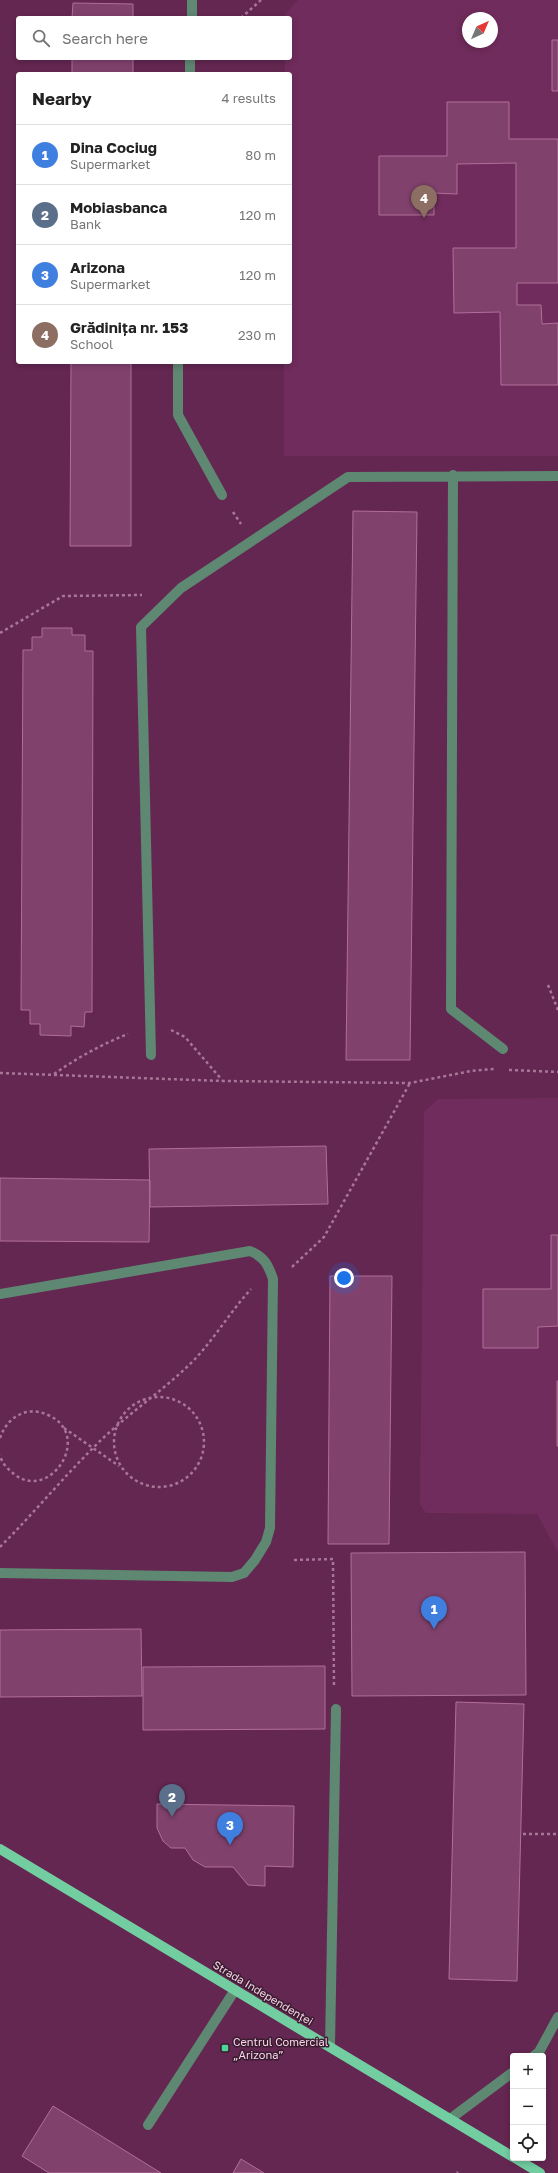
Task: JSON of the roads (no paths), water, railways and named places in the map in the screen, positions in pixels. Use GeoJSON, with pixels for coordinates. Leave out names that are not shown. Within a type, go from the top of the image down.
{"type":"FeatureCollection","features":[{"type":"Feature","properties":{"kind":"main road","name":"Strada Independenței"},"geometry":{"type":"LineString","coordinates":[[0,1849],[510,2155]]}},
{"type":"Feature","properties":{"kind":"main road","name":"Strada Independenței"},"geometry":{"type":"LineString","coordinates":[[520,2161],[540,2173]]}},
{"type":"Feature","properties":{"kind":"lane"},"geometry":{"type":"LineString","coordinates":[[192,0],[192,16]]}},
{"type":"Feature","properties":{"kind":"lane"},"geometry":{"type":"LineString","coordinates":[[190,60],[190,72]]}},
{"type":"Feature","properties":{"kind":"lane"},"geometry":{"type":"LineString","coordinates":[[178,364],[178,415],[222,495]]}},
{"type":"Feature","properties":{"kind":"lane"},"geometry":{"type":"LineString","coordinates":[[150,1055],[142,627],[176,594],[348,477],[453,475],[558,476]]}},
{"type":"Feature","properties":{"kind":"lane"},"geometry":{"type":"LineString","coordinates":[[453,475],[451,1009],[503,1049]]}},
{"type":"Feature","properties":{"kind":"lane"},"geometry":{"type":"LineString","coordinates":[[0,1294],[250,1251],[259,1255],[270,1268],[273,1279],[270,1528],[266,1542],[255,1560],[244,1572],[232,1576],[0,1573]]}},
{"type":"Feature","properties":{"kind":"lane"},"geometry":{"type":"LineString","coordinates":[[330,2046],[336,1709]]}},
{"type":"Feature","properties":{"kind":"lane"},"geometry":{"type":"LineString","coordinates":[[148,2125],[234,1990]]}},
{"type":"Feature","properties":{"kind":"lane"},"geometry":{"type":"LineString","coordinates":[[538,2053],[558,2017]]}},
{"type":"Feature","properties":{"kind":"lane"},"geometry":{"type":"LineString","coordinates":[[450,2119],[510,2074]]}},
{"type":"Feature","properties":{"kind":"place","name":"Grădinița nr. 153"},"geometry":{"type":"Point","coordinates":[424,218]}},
{"type":"Feature","properties":{"kind":"place","name":"Dina Cociug"},"geometry":{"type":"Point","coordinates":[434,1629]}},
{"type":"Feature","properties":{"kind":"place","name":"Mobiasbanca"},"geometry":{"type":"Point","coordinates":[172,1817]}},
{"type":"Feature","properties":{"kind":"place","name":"Arizona"},"geometry":{"type":"Point","coordinates":[230,1845]}},
{"type":"Feature","properties":{"kind":"place","name":"Centrul Comercial „Arizona”"},"geometry":{"type":"Point","coordinates":[225,2048]}}]}
